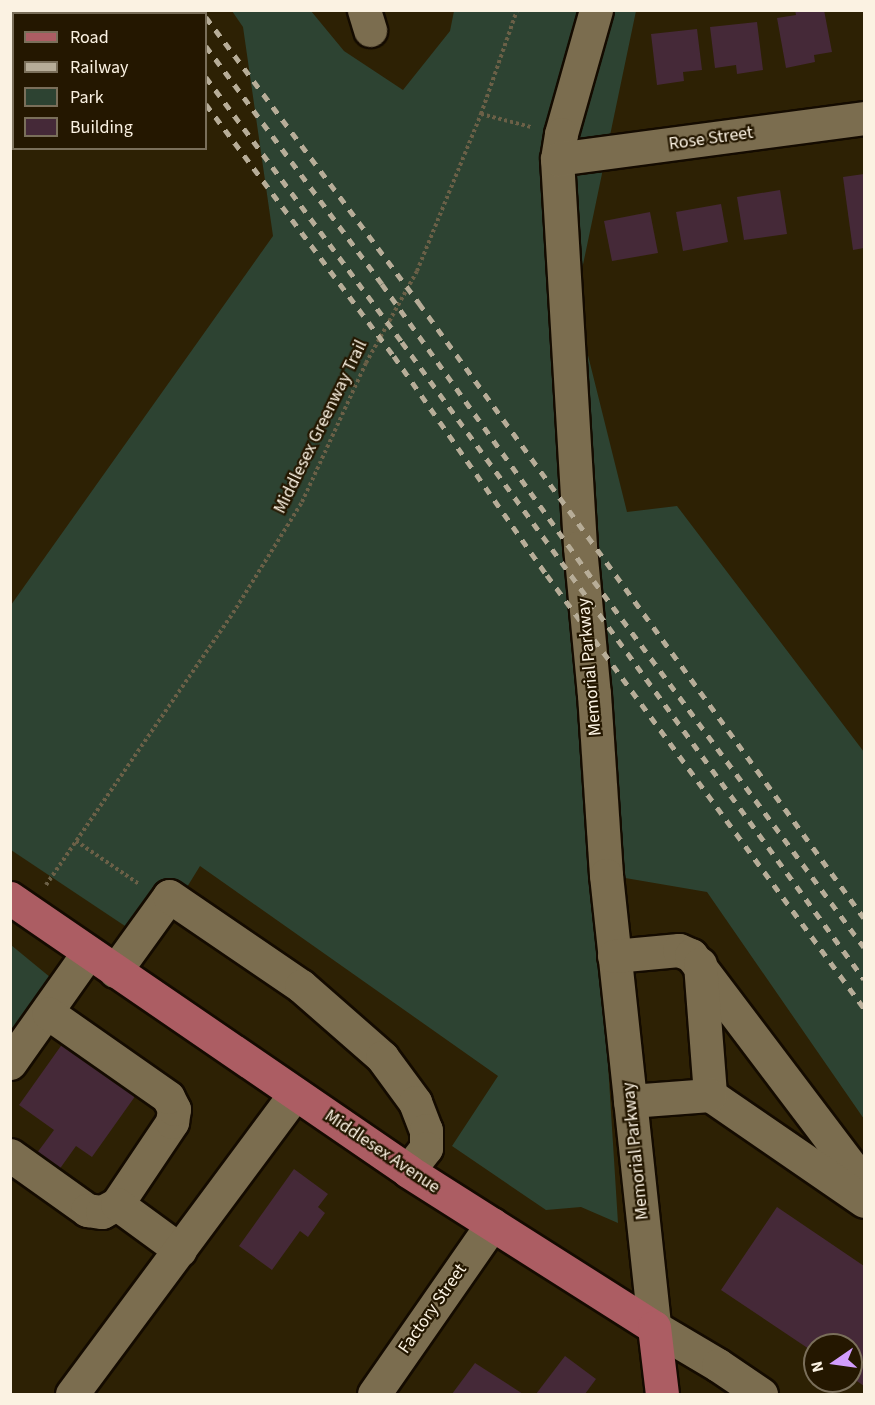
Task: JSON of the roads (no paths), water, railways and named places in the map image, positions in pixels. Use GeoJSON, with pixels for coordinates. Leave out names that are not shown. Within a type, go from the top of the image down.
{"type":"FeatureCollection","features":[{"type":"Feature","properties":{"kind":"main road","name":"Middlesex Avenue"},"geometry":{"type":"LineString","coordinates":[[10,898],[408,1172],[654,1327]]}},
{"type":"Feature","properties":{"kind":"main road"},"geometry":{"type":"LineString","coordinates":[[654,1327],[662,1395]]}},
{"type":"Feature","properties":{"kind":"street","name":"Memorial Parkway"},"geometry":{"type":"LineString","coordinates":[[596,10],[561,134],[557,159],[580,547],[614,956],[654,1327]]}},
{"type":"Feature","properties":{"kind":"street","name":"Rose Street"},"geometry":{"type":"LineString","coordinates":[[557,159],[864,118]]}},
{"type":"Feature","properties":{"kind":"street"},"geometry":{"type":"LineString","coordinates":[[115,971],[169,896],[301,986],[382,1057],[415,1102],[426,1130],[426,1148],[408,1172]]}},
{"type":"Feature","properties":{"kind":"street"},"geometry":{"type":"LineString","coordinates":[[614,956],[679,950],[700,964],[864,1184]]}},
{"type":"Feature","properties":{"kind":"street"},"geometry":{"type":"LineString","coordinates":[[10,1063],[48,1013],[88,953]]}},
{"type":"Feature","properties":{"kind":"street"},"geometry":{"type":"LineString","coordinates":[[700,964],[710,1095]]}},
{"type":"Feature","properties":{"kind":"street"},"geometry":{"type":"LineString","coordinates":[[10,1155],[87,1210],[102,1212],[117,1204],[172,1122],[174,1109],[168,1097],[48,1013]]}},
{"type":"Feature","properties":{"kind":"street"},"geometry":{"type":"LineString","coordinates":[[72,1395],[295,1094]]}},
{"type":"Feature","properties":{"kind":"street"},"geometry":{"type":"LineString","coordinates":[[630,1101],[710,1095],[864,1201]]}},
{"type":"Feature","properties":{"kind":"street"},"geometry":{"type":"LineString","coordinates":[[117,1204],[180,1250]]}},
{"type":"Feature","properties":{"kind":"street","name":"Factory Street"},"geometry":{"type":"LineString","coordinates":[[374,1395],[492,1224]]}},
{"type":"Feature","properties":{"kind":"street","name":"Middlesex Avenue"},"geometry":{"type":"LineString","coordinates":[[654,1327],[718,1365],[761,1395]]}},
{"type":"Feature","properties":{"kind":"railway"},"geometry":{"type":"LineString","coordinates":[[207,18],[419,303],[864,918]]}},
{"type":"Feature","properties":{"kind":"railway"},"geometry":{"type":"LineString","coordinates":[[207,47],[382,284],[594,581],[864,947]]}},
{"type":"Feature","properties":{"kind":"railway"},"geometry":{"type":"LineString","coordinates":[[207,78],[402,342],[864,979]]}},
{"type":"Feature","properties":{"kind":"railway"},"geometry":{"type":"LineString","coordinates":[[207,105],[394,356],[547,575],[864,1008]]}}]}
